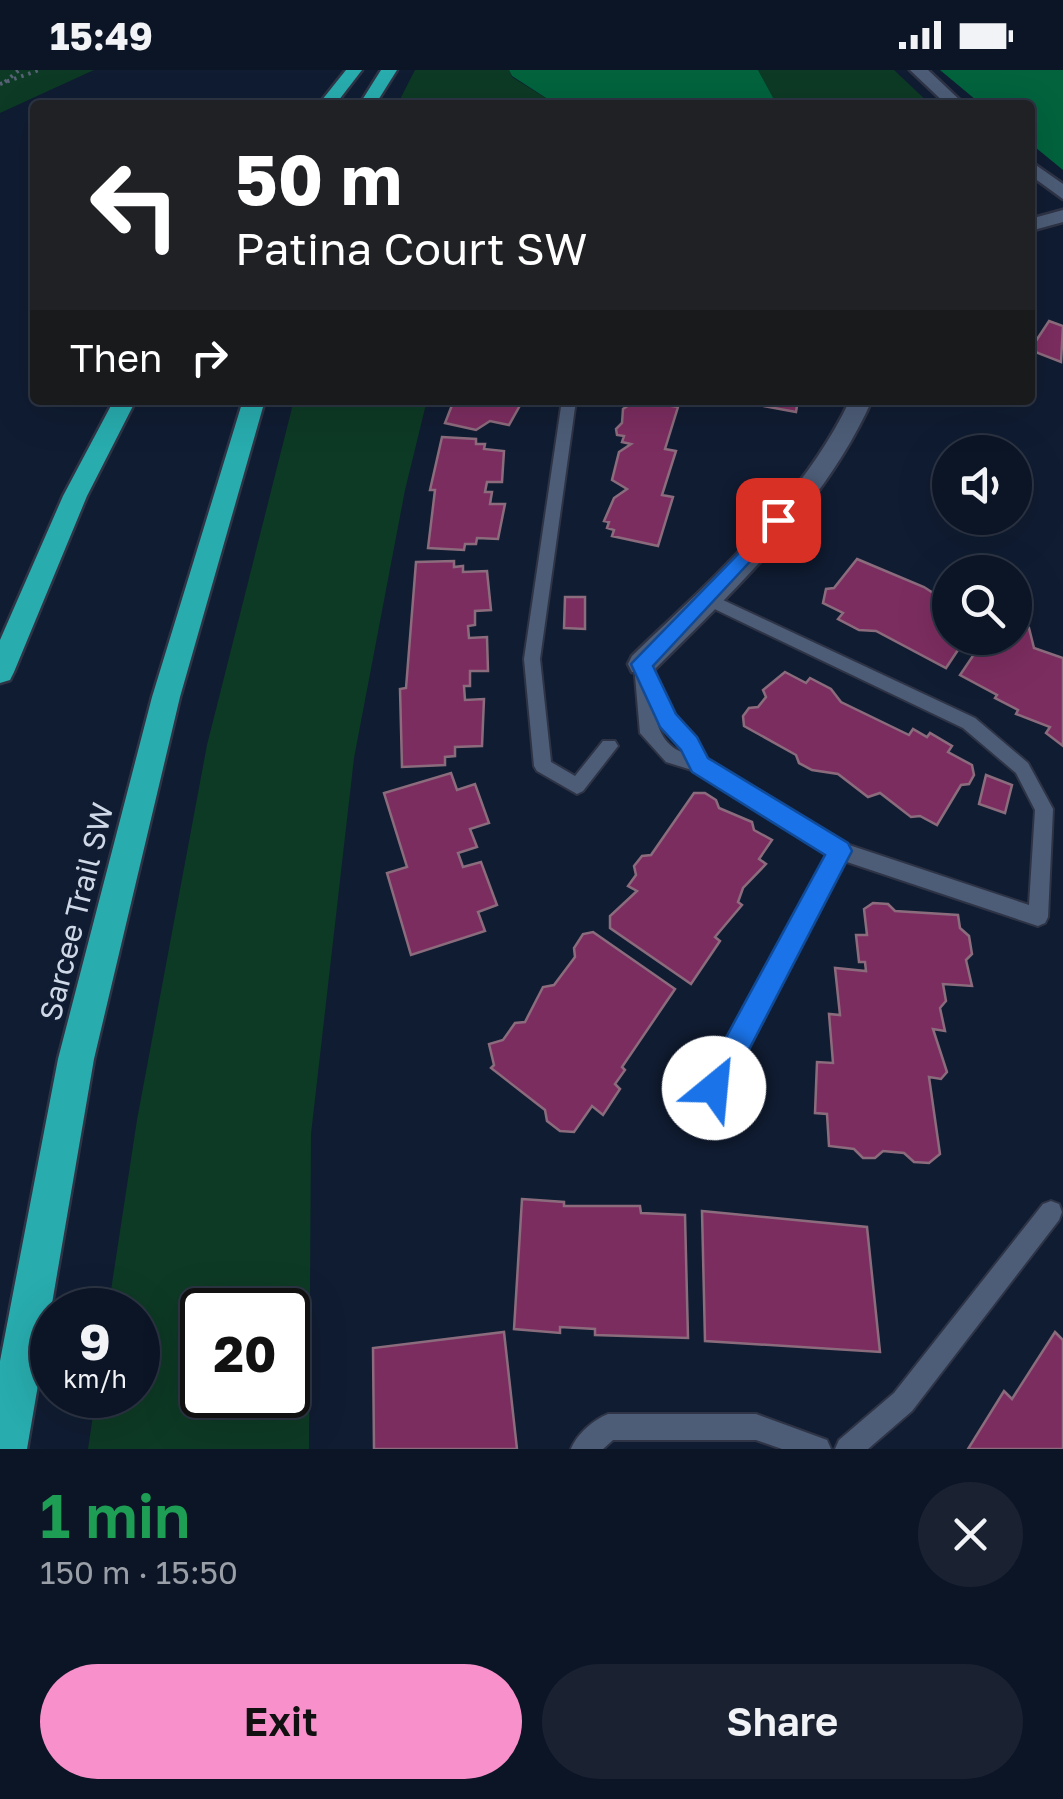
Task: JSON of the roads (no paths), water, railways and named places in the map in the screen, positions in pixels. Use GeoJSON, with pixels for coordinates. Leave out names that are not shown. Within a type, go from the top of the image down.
{"type":"FeatureCollection","features":[{"type":"Feature","properties":{"kind":"highway"},"geometry":{"type":"LineString","coordinates":[[330,100],[354,70]]}},
{"type":"Feature","properties":{"kind":"highway"},"geometry":{"type":"LineString","coordinates":[[371,100],[389,70]]}},
{"type":"Feature","properties":{"kind":"highway"},"geometry":{"type":"LineString","coordinates":[[0,672],[75,496],[122,405]]}},
{"type":"Feature","properties":{"kind":"highway","name":"Sarcee Trail SW"},"geometry":{"type":"LineString","coordinates":[[6,1449],[76,1060],[166,697],[253,405]]}},
{"type":"Feature","properties":{"kind":"street"},"geometry":{"type":"LineString","coordinates":[[918,70],[952,100]]}},
{"type":"Feature","properties":{"kind":"street"},"geometry":{"type":"LineString","coordinates":[[1035,170],[1063,194]]}},
{"type":"Feature","properties":{"kind":"street"},"geometry":{"type":"LineString","coordinates":[[1035,224],[1063,216]]}},
{"type":"Feature","properties":{"kind":"street"},"geometry":{"type":"LineString","coordinates":[[642,664],[708,599],[801,493],[852,426],[859,405]]}},
{"type":"Feature","properties":{"kind":"lane"},"geometry":{"type":"LineString","coordinates":[[567,405],[532,660],[543,766],[577,786],[609,746]]}},
{"type":"Feature","properties":{"kind":"lane"},"geometry":{"type":"LineString","coordinates":[[642,664],[649,733],[672,757],[700,765],[840,851],[1038,916],[1044,809],[1022,768],[969,723],[832,655],[789,641],[708,599]]}},
{"type":"Feature","properties":{"kind":"lane"},"geometry":{"type":"LineString","coordinates":[[714,1088],[840,851]]}},
{"type":"Feature","properties":{"kind":"lane"},"geometry":{"type":"LineString","coordinates":[[848,1449],[903,1402],[1051,1212]]}},
{"type":"Feature","properties":{"kind":"lane"},"geometry":{"type":"LineString","coordinates":[[584,1449],[608,1426],[699,1424],[756,1427],[818,1449]]}}]}
